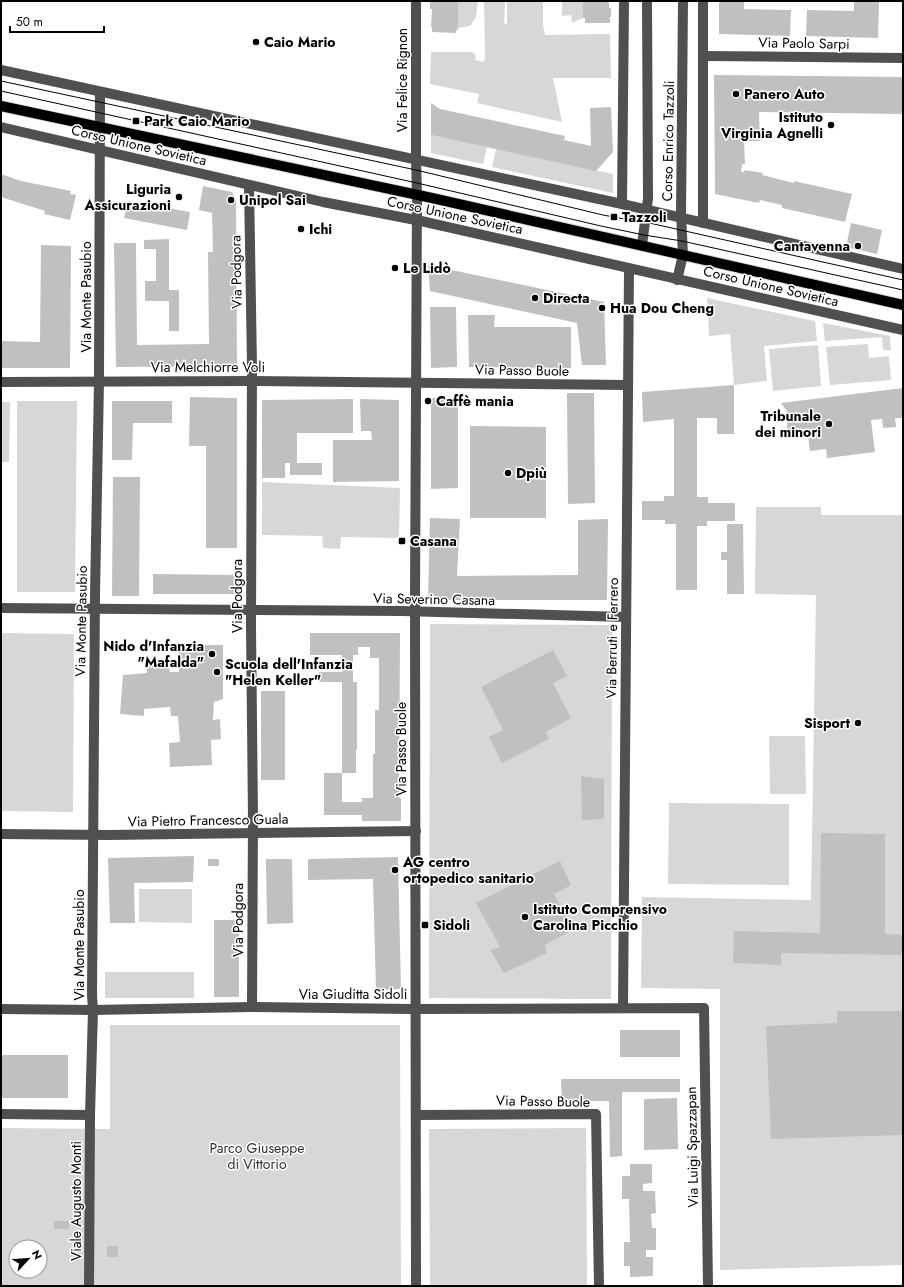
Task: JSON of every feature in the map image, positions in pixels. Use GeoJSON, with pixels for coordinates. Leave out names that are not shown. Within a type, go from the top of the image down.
{"type":"FeatureCollection","features":[{"type":"Feature","properties":{"kind":"main road","name":"Corso Unione Sovietica"},"geometry":{"type":"LineString","coordinates":[[1,106],[417,195],[903,304]]}},
{"type":"Feature","properties":{"kind":"street","name":"Via Felice Rignon"},"geometry":{"type":"LineString","coordinates":[[416,1],[416,159]]}},
{"type":"Feature","properties":{"kind":"street"},"geometry":{"type":"LineString","coordinates":[[622,204],[624,1]]}},
{"type":"Feature","properties":{"kind":"street","name":"Corso Enrico Tazzoli"},"geometry":{"type":"LineString","coordinates":[[642,245],[648,198],[647,1]]}},
{"type":"Feature","properties":{"kind":"street","name":"Corso Enrico Tazzoli"},"geometry":{"type":"LineString","coordinates":[[677,280],[683,255],[681,218],[683,1]]}},
{"type":"Feature","properties":{"kind":"street"},"geometry":{"type":"LineString","coordinates":[[703,1],[703,223]]}},
{"type":"Feature","properties":{"kind":"street","name":"Via Paolo Sarpi"},"geometry":{"type":"LineString","coordinates":[[704,56],[903,58]]}},
{"type":"Feature","properties":{"kind":"street"},"geometry":{"type":"LineString","coordinates":[[1,70],[622,204],[903,269]]}},
{"type":"Feature","properties":{"kind":"street","name":"Corso Unione Sovietica"},"geometry":{"type":"LineString","coordinates":[[100,92],[100,127]]}},
{"type":"Feature","properties":{"kind":"street","name":"Corso Unione Sovietica"},"geometry":{"type":"LineString","coordinates":[[1,127],[322,202],[416,220],[903,330]]}},
{"type":"Feature","properties":{"kind":"street","name":"Via Monte Pasubio"},"geometry":{"type":"LineString","coordinates":[[90,1115],[93,1010],[93,835],[99,382],[100,127]]}},
{"type":"Feature","properties":{"kind":"street","name":"Corso Unione Sovietica"},"geometry":{"type":"LineString","coordinates":[[416,159],[417,195]]}},
{"type":"Feature","properties":{"kind":"street","name":"Via Podgora"},"geometry":{"type":"LineString","coordinates":[[249,185],[252,381],[252,1007]]}},
{"type":"Feature","properties":{"kind":"street","name":"Via Passo Buole"},"geometry":{"type":"LineString","coordinates":[[416,1286],[415,612],[417,195]]}},
{"type":"Feature","properties":{"kind":"street","name":"Via Berruti e Ferrero"},"geometry":{"type":"LineString","coordinates":[[622,1008],[629,269]]}},
{"type":"Feature","properties":{"kind":"street","name":"Via Melchiorre Voli"},"geometry":{"type":"LineString","coordinates":[[1,382],[252,381],[416,383]]}},
{"type":"Feature","properties":{"kind":"street","name":"Via Passo Buole"},"geometry":{"type":"LineString","coordinates":[[416,383],[628,385]]}},
{"type":"Feature","properties":{"kind":"street","name":"Via Severino Casana"},"geometry":{"type":"LineString","coordinates":[[1,608],[415,612],[626,617]]}},
{"type":"Feature","properties":{"kind":"street","name":"Via Pietro Francesco Guala"},"geometry":{"type":"LineString","coordinates":[[1,834],[93,835],[416,831]]}},
{"type":"Feature","properties":{"kind":"street","name":"Via Giuditta Sidoli"},"geometry":{"type":"LineString","coordinates":[[1,1009],[93,1010],[252,1007],[704,1008]]}},
{"type":"Feature","properties":{"kind":"street","name":"Via Luigi Spazzapan"},"geometry":{"type":"LineString","coordinates":[[704,1008],[708,1286]]}},
{"type":"Feature","properties":{"kind":"street"},"geometry":{"type":"LineString","coordinates":[[1,1114],[90,1115]]}},
{"type":"Feature","properties":{"kind":"street","name":"Via Passo Buole"},"geometry":{"type":"LineString","coordinates":[[416,1115],[596,1114],[599,1286]]}},
{"type":"Feature","properties":{"kind":"street","name":"Viale Augusto Monti"},"geometry":{"type":"LineString","coordinates":[[89,1286],[90,1115]]}},
{"type":"Feature","properties":{"kind":"green space"},"geometry":{"type":"Polygon","coordinates":[[[458,1],[478,1],[476,17],[470,26],[458,28],[458,1]]]}},
{"type":"Feature","properties":{"kind":"green space"},"geometry":{"type":"Polygon","coordinates":[[[484,1],[505,1],[504,23],[507,24],[507,1],[543,1],[543,24],[545,35],[610,34],[611,78],[553,78],[562,122],[477,103],[479,94],[430,84],[431,52],[472,52],[476,55],[475,60],[484,62],[484,1]]]}},
{"type":"Feature","properties":{"kind":"green space"},"geometry":{"type":"Polygon","coordinates":[[[562,1],[583,1],[583,18],[572,23],[571,15],[562,16],[562,1]]]}},
{"type":"Feature","properties":{"kind":"green space"},"geometry":{"type":"Polygon","coordinates":[[[431,135],[487,147],[483,164],[431,153],[431,135]]]}},
{"type":"Feature","properties":{"kind":"green space"},"geometry":{"type":"Polygon","coordinates":[[[496,149],[613,174],[613,193],[492,167],[496,149]]]}},
{"type":"Feature","properties":{"kind":"green space"},"geometry":{"type":"Polygon","coordinates":[[[707,298],[815,321],[817,341],[764,346],[767,381],[734,385],[730,334],[709,336],[707,298]]]}},
{"type":"Feature","properties":{"kind":"green space"},"geometry":{"type":"Polygon","coordinates":[[[823,323],[890,336],[891,350],[883,350],[882,337],[825,341],[823,323]]]}},
{"type":"Feature","properties":{"kind":"green space"},"geometry":{"type":"Polygon","coordinates":[[[868,344],[869,358],[889,356],[891,380],[830,385],[826,347],[868,344]]]}},
{"type":"Feature","properties":{"kind":"green space"},"geometry":{"type":"Polygon","coordinates":[[[818,345],[821,386],[773,391],[769,349],[818,345]]]}},
{"type":"Feature","properties":{"kind":"green space"},"geometry":{"type":"Polygon","coordinates":[[[17,401],[77,401],[75,592],[17,592],[17,401]]]}},
{"type":"Feature","properties":{"kind":"green space"},"geometry":{"type":"Polygon","coordinates":[[[1,402],[10,402],[9,462],[1,462],[1,402]]]}},
{"type":"Feature","properties":{"kind":"green space"},"geometry":{"type":"Polygon","coordinates":[[[262,482],[400,488],[399,538],[341,537],[340,549],[323,548],[322,536],[262,535],[262,482]]]}},
{"type":"Feature","properties":{"kind":"green space","name":"Sisport"},"geometry":{"type":"Polygon","coordinates":[[[756,507],[821,507],[821,515],[903,515],[903,1265],[720,1270],[720,989],[641,988],[642,897],[811,900],[816,595],[755,594],[756,507]]]}},
{"type":"Feature","properties":{"kind":"green space"},"geometry":{"type":"Polygon","coordinates":[[[430,624],[612,625],[611,999],[429,998],[430,624]]]}},
{"type":"Feature","properties":{"kind":"green space"},"geometry":{"type":"Polygon","coordinates":[[[1,633],[74,634],[73,812],[1,811],[1,633]]]}},
{"type":"Feature","properties":{"kind":"green space"},"geometry":{"type":"Polygon","coordinates":[[[769,736],[805,736],[806,794],[770,794],[769,736]]]}},
{"type":"Feature","properties":{"kind":"green space"},"geometry":{"type":"Polygon","coordinates":[[[669,803],[789,804],[789,885],[668,884],[669,803]]]}},
{"type":"Feature","properties":{"kind":"green space"},"geometry":{"type":"Polygon","coordinates":[[[139,889],[192,889],[192,923],[139,922],[139,889]]]}},
{"type":"Feature","properties":{"kind":"green space"},"geometry":{"type":"Polygon","coordinates":[[[105,972],[194,972],[194,998],[105,998],[105,972]]]}},
{"type":"Feature","properties":{"kind":"green space","name":"Parco Giuseppe di Vittorio"},"geometry":{"type":"Polygon","coordinates":[[[110,1025],[400,1025],[401,1286],[1,1286],[1,1128],[110,1129],[110,1025]]]}},
{"type":"Feature","properties":{"kind":"green space"},"geometry":{"type":"Polygon","coordinates":[[[586,1128],[587,1286],[430,1286],[429,1129],[586,1128]]]}},
{"type":"Feature","properties":{"kind":"building"},"geometry":{"type":"Polygon","coordinates":[[[430,1],[458,1],[458,30],[456,30],[456,33],[432,32],[432,9],[430,9],[430,1]]]}},
{"type":"Feature","properties":{"kind":"building"},"geometry":{"type":"Polygon","coordinates":[[[583,1],[609,1],[609,8],[611,8],[610,23],[585,23],[585,18],[583,18],[583,1]]]}},
{"type":"Feature","properties":{"kind":"building"},"geometry":{"type":"Polygon","coordinates":[[[719,1],[744,1],[744,9],[791,10],[790,36],[719,34],[719,1]]]}},
{"type":"Feature","properties":{"kind":"building"},"geometry":{"type":"Polygon","coordinates":[[[854,1],[879,1],[878,38],[806,36],[807,10],[854,11],[854,1]]]}},
{"type":"Feature","properties":{"kind":"building"},"geometry":{"type":"Polygon","coordinates":[[[714,75],[903,77],[903,114],[759,112],[760,141],[744,141],[745,164],[742,164],[741,172],[744,172],[745,170],[763,173],[762,175],[794,183],[794,181],[852,194],[845,222],[782,208],[782,205],[760,200],[759,203],[715,194],[714,75]]]}},
{"type":"Feature","properties":{"kind":"building"},"geometry":{"type":"Polygon","coordinates":[[[431,103],[440,109],[565,136],[564,140],[591,146],[590,108],[611,107],[613,152],[596,171],[431,135],[431,103]]]}},
{"type":"Feature","properties":{"kind":"building"},"geometry":{"type":"Polygon","coordinates":[[[1,174],[21,181],[71,191],[70,194],[76,195],[70,220],[44,214],[45,211],[1,197],[1,174]]]}},
{"type":"Feature","properties":{"kind":"building"},"geometry":{"type":"Polygon","coordinates":[[[203,186],[232,192],[236,200],[237,366],[116,367],[114,243],[136,243],[137,345],[209,344],[208,252],[213,252],[212,213],[199,210],[203,186]]]}},
{"type":"Feature","properties":{"kind":"building"},"geometry":{"type":"Polygon","coordinates":[[[128,201],[190,212],[187,230],[124,218],[128,201]]]}},
{"type":"Feature","properties":{"kind":"building"},"geometry":{"type":"Polygon","coordinates":[[[851,223],[882,230],[877,254],[846,247],[851,223]]]}},
{"type":"Feature","properties":{"kind":"building"},"geometry":{"type":"Polygon","coordinates":[[[169,239],[169,290],[179,290],[179,331],[169,331],[169,301],[145,301],[145,281],[156,281],[156,249],[144,249],[144,240],[169,239]]]}},
{"type":"Feature","properties":{"kind":"building"},"geometry":{"type":"Polygon","coordinates":[[[41,245],[71,246],[70,368],[1,368],[1,341],[40,342],[41,245]]]}},
{"type":"Feature","properties":{"kind":"building"},"geometry":{"type":"Polygon","coordinates":[[[428,265],[604,302],[606,365],[582,365],[577,323],[430,291],[428,265]]]}},
{"type":"Feature","properties":{"kind":"building"},"geometry":{"type":"Polygon","coordinates":[[[430,307],[456,307],[457,367],[431,368],[430,307]]]}},
{"type":"Feature","properties":{"kind":"building"},"geometry":{"type":"Polygon","coordinates":[[[468,315],[495,315],[494,327],[571,327],[571,368],[469,367],[468,315]]]}},
{"type":"Feature","properties":{"kind":"building"},"geometry":{"type":"Polygon","coordinates":[[[734,385],[734,434],[717,434],[717,418],[697,418],[697,497],[708,497],[708,503],[735,503],[735,521],[707,521],[707,526],[697,526],[697,590],[676,590],[676,524],[665,524],[665,520],[642,520],[642,501],[664,501],[664,496],[674,496],[674,419],[643,422],[642,392],[734,385]]]}},
{"type":"Feature","properties":{"kind":"building","name":"Tribunale dei minori"},"geometry":{"type":"Polygon","coordinates":[[[903,388],[903,418],[895,418],[896,427],[883,428],[882,419],[871,420],[875,452],[827,458],[826,449],[810,451],[807,429],[787,431],[787,411],[781,403],[903,388]]]}},
{"type":"Feature","properties":{"kind":"building"},"geometry":{"type":"Polygon","coordinates":[[[567,393],[594,393],[595,503],[568,504],[567,393]]]}},
{"type":"Feature","properties":{"kind":"building"},"geometry":{"type":"Polygon","coordinates":[[[190,397],[237,398],[237,548],[206,548],[206,446],[189,446],[190,397]]]}},
{"type":"Feature","properties":{"kind":"building"},"geometry":{"type":"Polygon","coordinates":[[[431,398],[458,398],[458,488],[431,489],[431,398]]]}},
{"type":"Feature","properties":{"kind":"building"},"geometry":{"type":"Polygon","coordinates":[[[353,399],[353,433],[297,433],[297,463],[322,463],[322,475],[290,475],[290,463],[285,463],[285,478],[262,478],[262,400],[353,399]]]}},
{"type":"Feature","properties":{"kind":"building"},"geometry":{"type":"Polygon","coordinates":[[[360,399],[399,400],[399,481],[333,482],[333,440],[372,440],[371,431],[361,431],[360,399]]]}},
{"type":"Feature","properties":{"kind":"building"},"geometry":{"type":"Polygon","coordinates":[[[112,401],[172,401],[172,423],[133,423],[132,460],[112,460],[112,401]]]}},
{"type":"Feature","properties":{"kind":"building","name":"Dpiù"},"geometry":{"type":"Polygon","coordinates":[[[470,426],[546,427],[546,518],[470,518],[470,426]]]}},
{"type":"Feature","properties":{"kind":"building"},"geometry":{"type":"Polygon","coordinates":[[[113,477],[140,477],[139,596],[112,596],[113,477]]]}},
{"type":"Feature","properties":{"kind":"building"},"geometry":{"type":"Polygon","coordinates":[[[430,518],[460,519],[457,576],[578,575],[578,520],[608,519],[607,600],[428,600],[430,518]]]}},
{"type":"Feature","properties":{"kind":"building"},"geometry":{"type":"Polygon","coordinates":[[[727,524],[743,524],[744,594],[727,594],[727,560],[721,560],[721,552],[727,552],[727,524]]]}},
{"type":"Feature","properties":{"kind":"building"},"geometry":{"type":"Polygon","coordinates":[[[153,574],[239,575],[239,594],[153,594],[153,574]]]}},
{"type":"Feature","properties":{"kind":"building"},"geometry":{"type":"Polygon","coordinates":[[[310,633],[400,633],[399,798],[401,798],[401,821],[362,821],[362,815],[324,815],[324,773],[342,773],[342,682],[319,682],[319,672],[342,672],[342,655],[310,655],[310,633]],[[358,647],[358,655],[353,655],[353,682],[357,682],[356,773],[342,773],[342,802],[362,802],[362,798],[373,798],[375,710],[379,710],[379,658],[370,658],[370,647],[358,647]]]}},
{"type":"Feature","properties":{"kind":"building"},"geometry":{"type":"Polygon","coordinates":[[[179,645],[223,645],[223,699],[214,702],[213,720],[220,719],[221,739],[211,740],[212,765],[170,767],[169,743],[180,742],[178,716],[171,716],[170,707],[144,709],[144,716],[120,714],[123,675],[147,673],[147,665],[167,663],[170,672],[179,672],[179,645]]]}},
{"type":"Feature","properties":{"kind":"building"},"geometry":{"type":"Polygon","coordinates":[[[553,650],[567,676],[553,683],[571,718],[546,732],[549,739],[502,763],[489,737],[503,730],[481,687],[553,650]]]}},
{"type":"Feature","properties":{"kind":"building"},"geometry":{"type":"Polygon","coordinates":[[[261,691],[285,691],[285,780],[261,780],[261,691]]]}},
{"type":"Feature","properties":{"kind":"building"},"geometry":{"type":"Polygon","coordinates":[[[581,776],[604,779],[604,819],[582,820],[581,776]]]}},
{"type":"Feature","properties":{"kind":"building"},"geometry":{"type":"Polygon","coordinates":[[[821,833],[885,834],[885,934],[903,935],[903,955],[781,953],[781,965],[733,963],[734,931],[820,933],[821,833]]]}},
{"type":"Feature","properties":{"kind":"building"},"geometry":{"type":"Polygon","coordinates":[[[194,856],[193,882],[134,883],[135,923],[110,923],[108,858],[194,856]]]}},
{"type":"Feature","properties":{"kind":"building"},"geometry":{"type":"Polygon","coordinates":[[[398,857],[401,989],[376,990],[373,879],[308,880],[308,859],[398,857]]]}},
{"type":"Feature","properties":{"kind":"building"},"geometry":{"type":"Polygon","coordinates":[[[208,859],[219,859],[219,866],[208,866],[208,859]]]}},
{"type":"Feature","properties":{"kind":"building"},"geometry":{"type":"Polygon","coordinates":[[[266,859],[292,859],[293,923],[267,924],[266,859]]]}},
{"type":"Feature","properties":{"kind":"building","name":"Istituto Comprensivo Carolina Picchio"},"geometry":{"type":"Polygon","coordinates":[[[560,861],[571,885],[554,894],[573,930],[545,945],[547,953],[504,973],[490,950],[500,947],[476,903],[560,861]]]}},
{"type":"Feature","properties":{"kind":"building"},"geometry":{"type":"Polygon","coordinates":[[[214,920],[239,920],[239,997],[214,997],[214,920]]]}},
{"type":"Feature","properties":{"kind":"building"},"geometry":{"type":"Polygon","coordinates":[[[837,1011],[903,1011],[903,1135],[771,1139],[766,1026],[837,1023],[837,1011]]]}},
{"type":"Feature","properties":{"kind":"building"},"geometry":{"type":"Polygon","coordinates":[[[620,1030],[680,1030],[680,1057],[620,1057],[620,1030]]]}},
{"type":"Feature","properties":{"kind":"building"},"geometry":{"type":"Polygon","coordinates":[[[1,1055],[68,1055],[68,1098],[1,1098],[1,1055]]]}},
{"type":"Feature","properties":{"kind":"building"},"geometry":{"type":"Polygon","coordinates":[[[561,1079],[680,1079],[680,1092],[622,1092],[622,1156],[610,1157],[609,1101],[562,1101],[561,1079]]]}},
{"type":"Feature","properties":{"kind":"building"},"geometry":{"type":"Polygon","coordinates":[[[677,1098],[678,1149],[644,1150],[644,1099],[677,1098]]]}},
{"type":"Feature","properties":{"kind":"building"},"geometry":{"type":"Polygon","coordinates":[[[630,1164],[652,1164],[652,1183],[643,1184],[643,1191],[655,1191],[656,1213],[651,1214],[652,1228],[656,1228],[656,1250],[646,1250],[646,1257],[653,1257],[653,1276],[630,1277],[630,1266],[624,1266],[624,1242],[630,1242],[629,1199],[622,1199],[622,1176],[630,1176],[630,1164]]]}},
{"type":"Feature","properties":{"kind":"building"},"geometry":{"type":"Polygon","coordinates":[[[54,1221],[69,1221],[69,1229],[54,1229],[54,1221]]]}},
{"type":"Feature","properties":{"kind":"building"},"geometry":{"type":"Polygon","coordinates":[[[107,1246],[118,1246],[118,1257],[107,1257],[107,1246]]]}},
{"type":"Feature","properties":{"kind":"tram line"},"geometry":{"type":"LineString","coordinates":[[1,81],[416,170],[603,215],[645,222],[903,280]]}},
{"type":"Feature","properties":{"kind":"tram line"},"geometry":{"type":"LineString","coordinates":[[1,91],[417,183],[601,226],[682,241],[903,290]]}},
{"type":"Feature","properties":{"kind":"place","name":"Caio Mario"},"geometry":{"type":"Point","coordinates":[256,42]}},
{"type":"Feature","properties":{"kind":"place","name":"Panero Auto"},"geometry":{"type":"Point","coordinates":[736,94]}},
{"type":"Feature","properties":{"kind":"place","name":"Park Caio Mario"},"geometry":{"type":"Point","coordinates":[136,121]}},
{"type":"Feature","properties":{"kind":"place","name":"Istituto Virginia Agnelli"},"geometry":{"type":"Point","coordinates":[831,125]}},
{"type":"Feature","properties":{"kind":"place","name":"Liguria Assicurazioni"},"geometry":{"type":"Point","coordinates":[179,197]}},
{"type":"Feature","properties":{"kind":"place","name":"Unipol Sai"},"geometry":{"type":"Point","coordinates":[231,200]}},
{"type":"Feature","properties":{"kind":"place","name":"Tazzoli"},"geometry":{"type":"Point","coordinates":[614,217]}},
{"type":"Feature","properties":{"kind":"place","name":"Ichi"},"geometry":{"type":"Point","coordinates":[301,229]}},
{"type":"Feature","properties":{"kind":"place","name":"Cantavenna"},"geometry":{"type":"Point","coordinates":[858,246]}},
{"type":"Feature","properties":{"kind":"place","name":"Le Lidò"},"geometry":{"type":"Point","coordinates":[395,268]}},
{"type":"Feature","properties":{"kind":"place","name":"Directa"},"geometry":{"type":"Point","coordinates":[535,298]}},
{"type":"Feature","properties":{"kind":"place","name":"Hua Dou Cheng"},"geometry":{"type":"Point","coordinates":[602,308]}},
{"type":"Feature","properties":{"kind":"place","name":"Caffè mania"},"geometry":{"type":"Point","coordinates":[428,401]}},
{"type":"Feature","properties":{"kind":"place","name":"Tribunale dei minori"},"geometry":{"type":"Point","coordinates":[829,424]}},
{"type":"Feature","properties":{"kind":"place","name":"Dpiù"},"geometry":{"type":"Point","coordinates":[508,473]}},
{"type":"Feature","properties":{"kind":"place","name":"Casana"},"geometry":{"type":"Point","coordinates":[402,541]}},
{"type":"Feature","properties":{"kind":"place","name":"Nido d'Infanzia \"Mafalda\""},"geometry":{"type":"Point","coordinates":[212,654]}},
{"type":"Feature","properties":{"kind":"place","name":"Scuola dell'Infanzia \"Helen Keller\""},"geometry":{"type":"Point","coordinates":[217,672]}},
{"type":"Feature","properties":{"kind":"place","name":"Sisport"},"geometry":{"type":"Point","coordinates":[858,723]}},
{"type":"Feature","properties":{"kind":"place","name":"AG centro ortopedico sanitario"},"geometry":{"type":"Point","coordinates":[395,870]}},
{"type":"Feature","properties":{"kind":"place","name":"Istituto Comprensivo Carolina Picchio"},"geometry":{"type":"Point","coordinates":[525,917]}},
{"type":"Feature","properties":{"kind":"place","name":"Sidoli"},"geometry":{"type":"Point","coordinates":[425,925]}}]}
